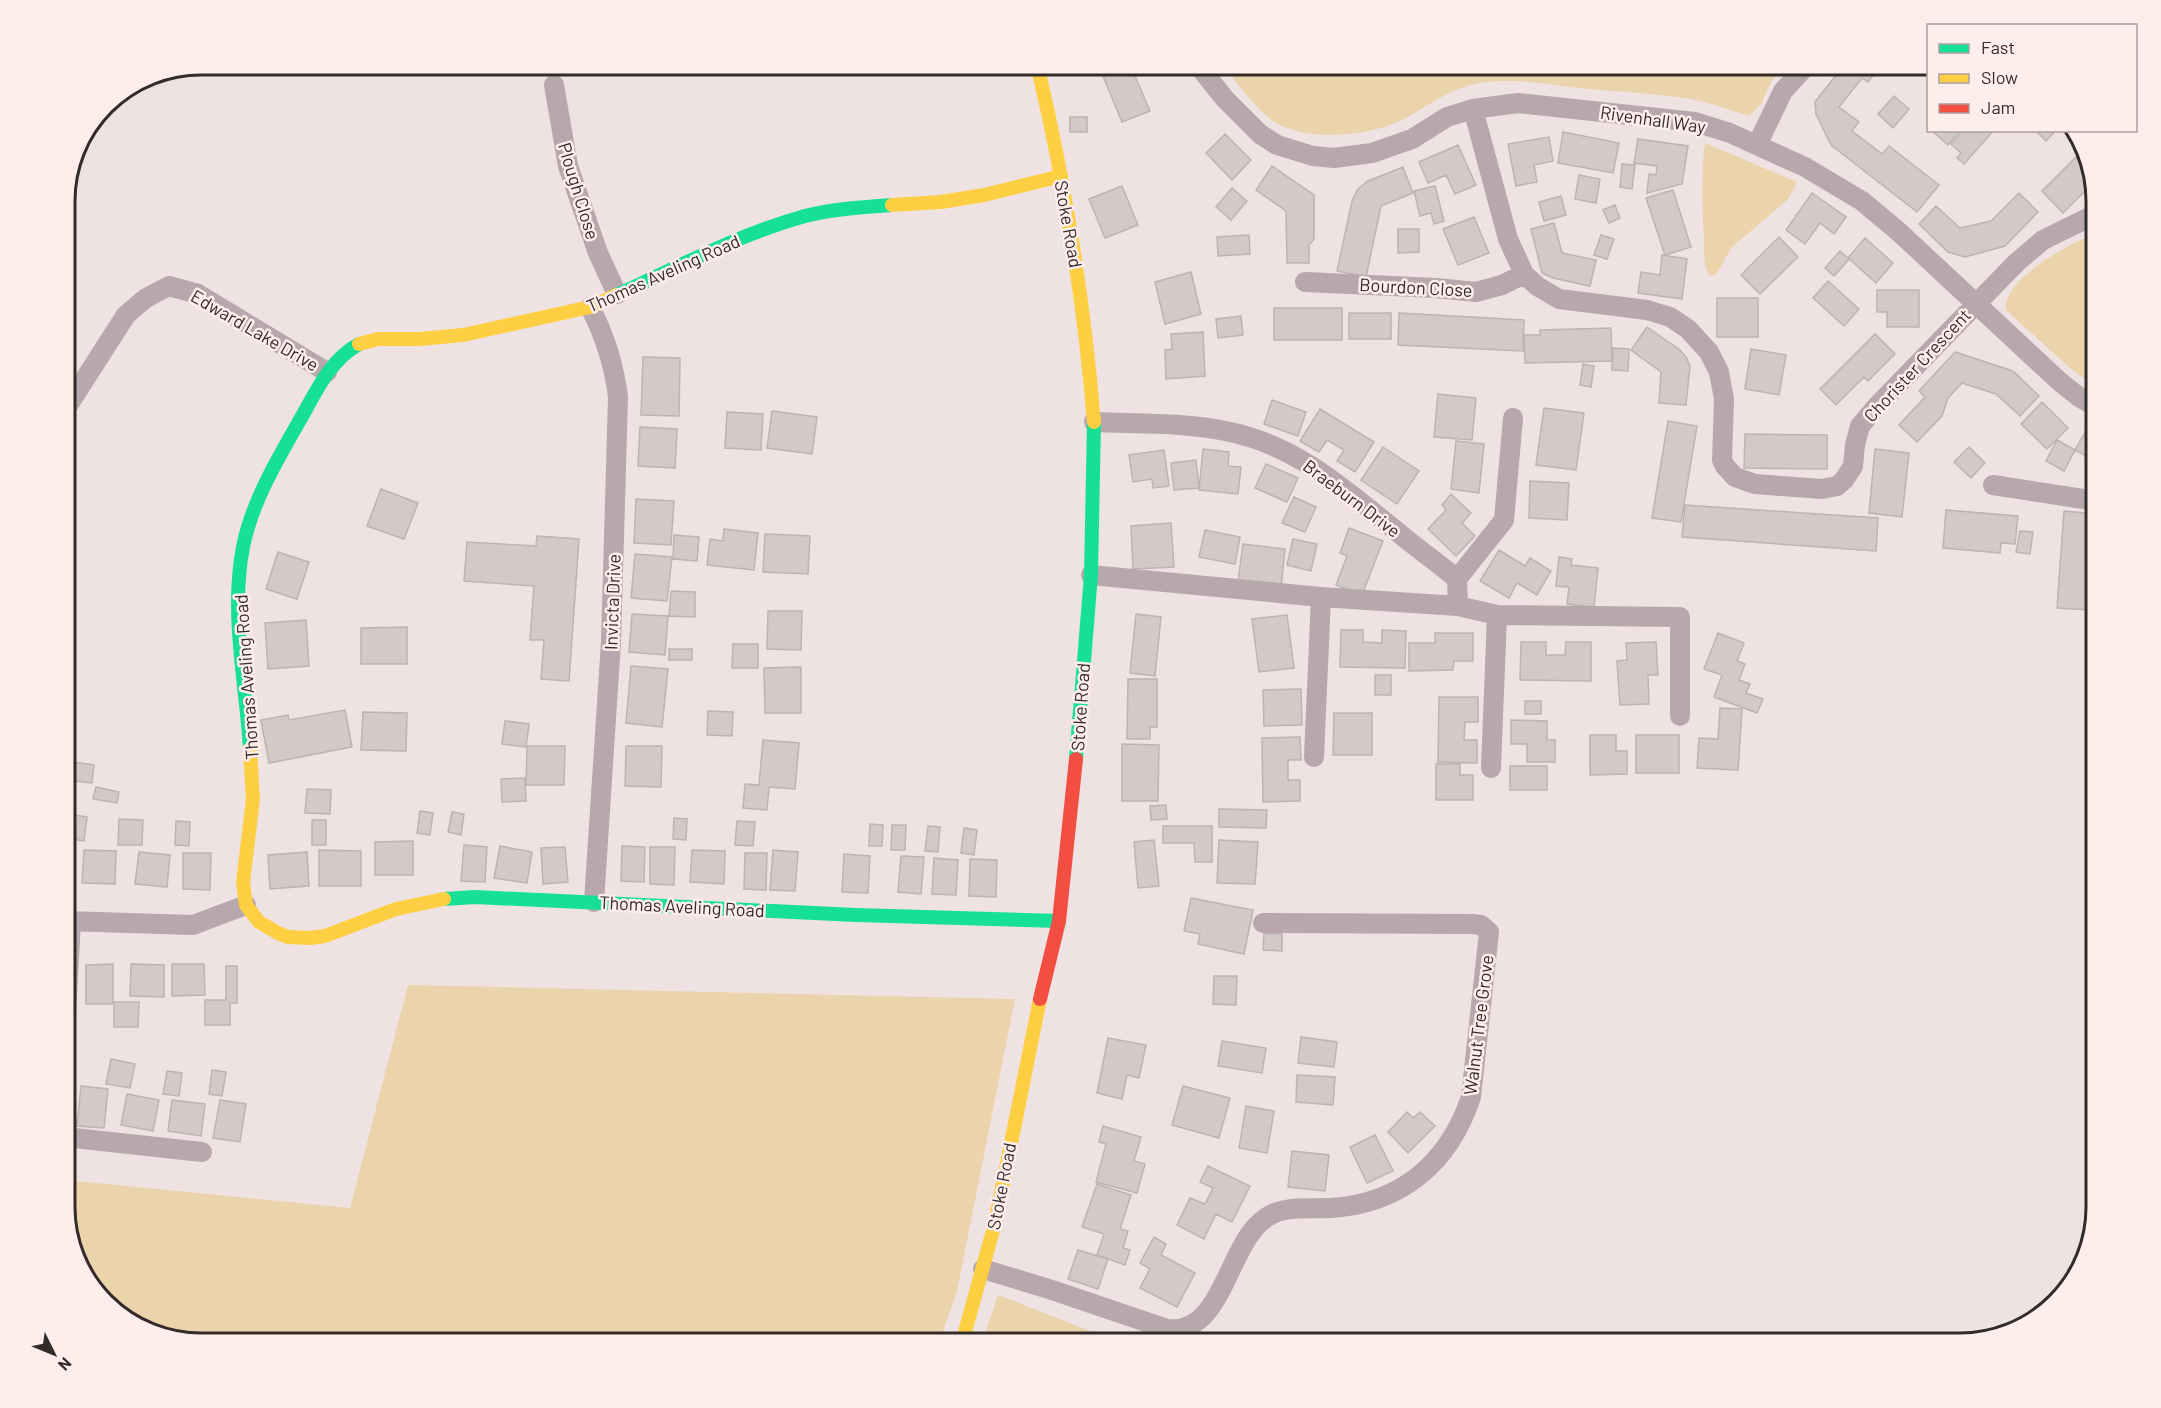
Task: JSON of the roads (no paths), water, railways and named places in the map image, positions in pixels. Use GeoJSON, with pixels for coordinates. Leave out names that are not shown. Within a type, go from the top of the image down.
{"type":"FeatureCollection","features":[{"type":"Feature","properties":{"kind":"street","name":"Stoke Road"},"geometry":{"type":"LineString","coordinates":[[965,1333],[995,1223],[1034,1027],[1059,921],[1074,775],[1090,575],[1094,422],[1089,356],[1061,176],[1040,75]]}},
{"type":"Feature","properties":{"kind":"street","name":"Rivenhall Way"},"geometry":{"type":"LineString","coordinates":[[1206,75],[1225,99],[1260,134],[1277,145],[1313,156],[1334,158],[1356,156],[1392,147],[1412,139],[1448,117],[1473,109],[1518,104],[1695,122],[1730,134],[1805,167],[1862,201],[1892,225],[2059,381],[2086,401]]}},
{"type":"Feature","properties":{"kind":"street"},"geometry":{"type":"LineString","coordinates":[[1757,146],[1783,91],[1798,75]]}},
{"type":"Feature","properties":{"kind":"street","name":"Plough Close"},"geometry":{"type":"LineString","coordinates":[[554,85],[568,166],[598,253],[617,294]]}},
{"type":"Feature","properties":{"kind":"street","name":"Chorister Crescent"},"geometry":{"type":"LineString","coordinates":[[1473,109],[1508,239],[1524,274],[1537,286],[1559,299],[1647,310],[1670,317],[1679,323],[1704,346],[1719,372],[1724,399],[1721,453],[1725,466],[1742,481],[1755,484],[1822,489],[1837,486],[1849,474],[1853,466],[1857,434],[1865,418],[2016,262],[2043,240],[2086,219]]}},
{"type":"Feature","properties":{"kind":"street","name":"Thomas Aveling Road"},"geometry":{"type":"LineString","coordinates":[[1059,921],[856,915],[475,897],[415,904],[371,916],[322,936],[291,938],[266,927],[246,904],[243,882],[253,800],[247,701],[239,639],[239,589],[243,547],[258,498],[327,372],[345,352],[365,341],[463,335],[590,307],[744,237],[806,216],[862,207],[941,202],[984,195],[1061,176]]}},
{"type":"Feature","properties":{"kind":"street","name":"Bourdon Close"},"geometry":{"type":"LineString","coordinates":[[1305,282],[1476,292],[1502,285],[1524,274]]}},
{"type":"Feature","properties":{"kind":"street","name":"Edward Lake Drive"},"geometry":{"type":"LineString","coordinates":[[75,394],[126,315],[146,298],[169,286],[198,294],[327,372]]}},
{"type":"Feature","properties":{"kind":"street","name":"Invicta Drive"},"geometry":{"type":"LineString","coordinates":[[590,307],[608,345],[618,397],[611,642],[594,902]]}},
{"type":"Feature","properties":{"kind":"street"},"geometry":{"type":"LineString","coordinates":[[1458,606],[1457,579],[1504,520],[1513,418]]}},
{"type":"Feature","properties":{"kind":"street","name":"Braeburn Drive"},"geometry":{"type":"LineString","coordinates":[[1094,422],[1196,427],[1231,432],[1263,442],[1321,471],[1457,579]]}},
{"type":"Feature","properties":{"kind":"street"},"geometry":{"type":"LineString","coordinates":[[1993,485],[2086,499]]}},
{"type":"Feature","properties":{"kind":"street"},"geometry":{"type":"LineString","coordinates":[[1090,575],[1321,597],[1458,606],[1497,615],[1680,617],[1680,716]]}},
{"type":"Feature","properties":{"kind":"street"},"geometry":{"type":"LineString","coordinates":[[1314,757],[1321,597]]}},
{"type":"Feature","properties":{"kind":"street"},"geometry":{"type":"LineString","coordinates":[[1491,768],[1497,615]]}},
{"type":"Feature","properties":{"kind":"street"},"geometry":{"type":"LineString","coordinates":[[75,921],[193,925],[246,904]]}},
{"type":"Feature","properties":{"kind":"street","name":"Walnut Tree Grove"},"geometry":{"type":"LineString","coordinates":[[983,1269],[1178,1331],[1194,1323],[1209,1311],[1243,1242],[1268,1216],[1305,1208],[1349,1206],[1387,1195],[1419,1176],[1444,1152],[1464,1118],[1471,1097],[1489,932],[1480,925],[1472,924],[1263,923]]}},
{"type":"Feature","properties":{"kind":"street"},"geometry":{"type":"LineString","coordinates":[[75,1138],[202,1152]]}}]}
